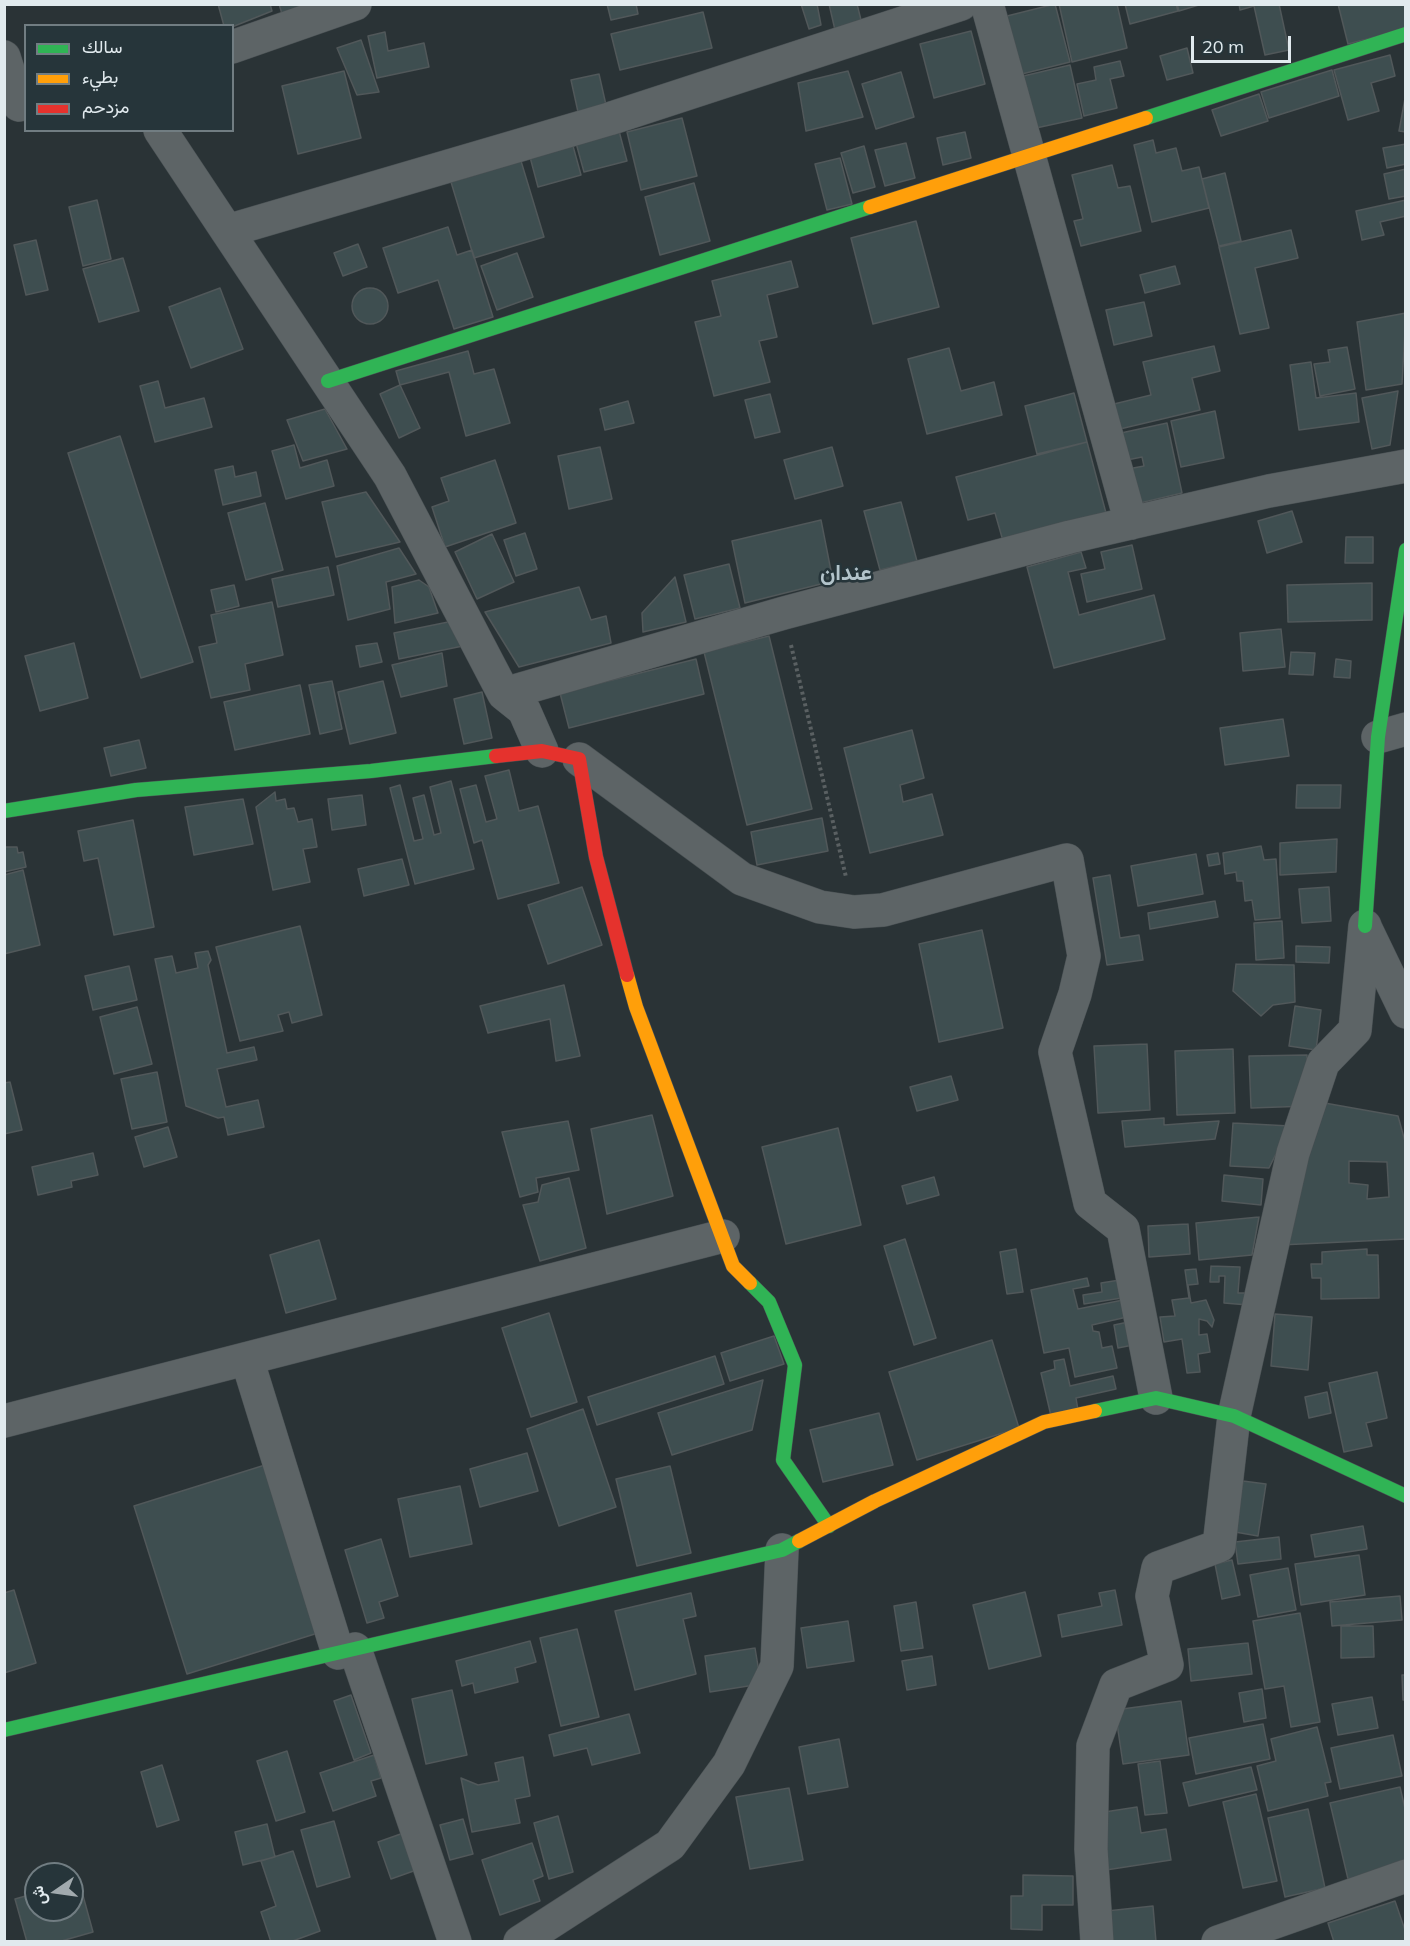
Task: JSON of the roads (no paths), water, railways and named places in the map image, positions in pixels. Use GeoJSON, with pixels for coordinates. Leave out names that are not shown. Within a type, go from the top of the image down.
{"type":"FeatureCollection","features":[{"type":"Feature","properties":{"kind":"street"},"geometry":{"type":"LineString","coordinates":[[234,46],[355,4]]}},
{"type":"Feature","properties":{"kind":"street"},"geometry":{"type":"LineString","coordinates":[[227,231],[609,119],[961,4]]}},
{"type":"Feature","properties":{"kind":"street"},"geometry":{"type":"LineString","coordinates":[[987,4],[1027,155],[1131,523]]}},
{"type":"Feature","properties":{"kind":"street"},"geometry":{"type":"LineString","coordinates":[[327,381],[1406,34]]}},
{"type":"Feature","properties":{"kind":"street"},"geometry":{"type":"LineString","coordinates":[[4,57],[16,106]]}},
{"type":"Feature","properties":{"kind":"street"},"geometry":{"type":"LineString","coordinates":[[161,132],[390,476],[504,694],[524,710],[542,751]]}},
{"type":"Feature","properties":{"kind":"street"},"geometry":{"type":"LineString","coordinates":[[504,694],[784,613],[1131,523],[1269,491],[1406,466]]}},
{"type":"Feature","properties":{"kind":"street"},"geometry":{"type":"LineString","coordinates":[[1097,1941],[1091,1849],[1093,1746],[1116,1685],[1167,1665],[1152,1596],[1158,1568],[1219,1546],[1234,1416],[1293,1153],[1323,1063],[1355,1030],[1365,926],[1392,733],[1406,550]]}},
{"type":"Feature","properties":{"kind":"street"},"geometry":{"type":"LineString","coordinates":[[4,811],[136,790],[371,771],[542,751],[579,759],[742,879],[820,907],[854,912],[884,910],[1066,860],[1084,956],[1075,994],[1054,1052],[1090,1203],[1123,1229],[1156,1398]]}},
{"type":"Feature","properties":{"kind":"street"},"geometry":{"type":"LineString","coordinates":[[579,759],[596,857],[636,1006],[733,1266],[769,1302],[795,1365],[783,1460],[829,1526]]}},
{"type":"Feature","properties":{"kind":"street"},"geometry":{"type":"LineString","coordinates":[[1365,926],[1405,1008]]}},
{"type":"Feature","properties":{"kind":"street"},"geometry":{"type":"LineString","coordinates":[[4,1421],[723,1236]]}},
{"type":"Feature","properties":{"kind":"street"},"geometry":{"type":"LineString","coordinates":[[247,1359],[346,1651],[455,1941]]}},
{"type":"Feature","properties":{"kind":"street"},"geometry":{"type":"LineString","coordinates":[[4,1730],[782,1550],[875,1501],[1044,1422],[1156,1398],[1234,1416],[1406,1496]]}},
{"type":"Feature","properties":{"kind":"street"},"geometry":{"type":"LineString","coordinates":[[520,1941],[670,1845],[729,1764],[777,1666],[782,1550]]}},
{"type":"Feature","properties":{"kind":"street"},"geometry":{"type":"LineString","coordinates":[[1218,1941],[1406,1876]]}},
{"type":"Feature","properties":{"kind":"district","name":"عندان"},"geometry":{"type":"Point","coordinates":[846,573]}}]}
